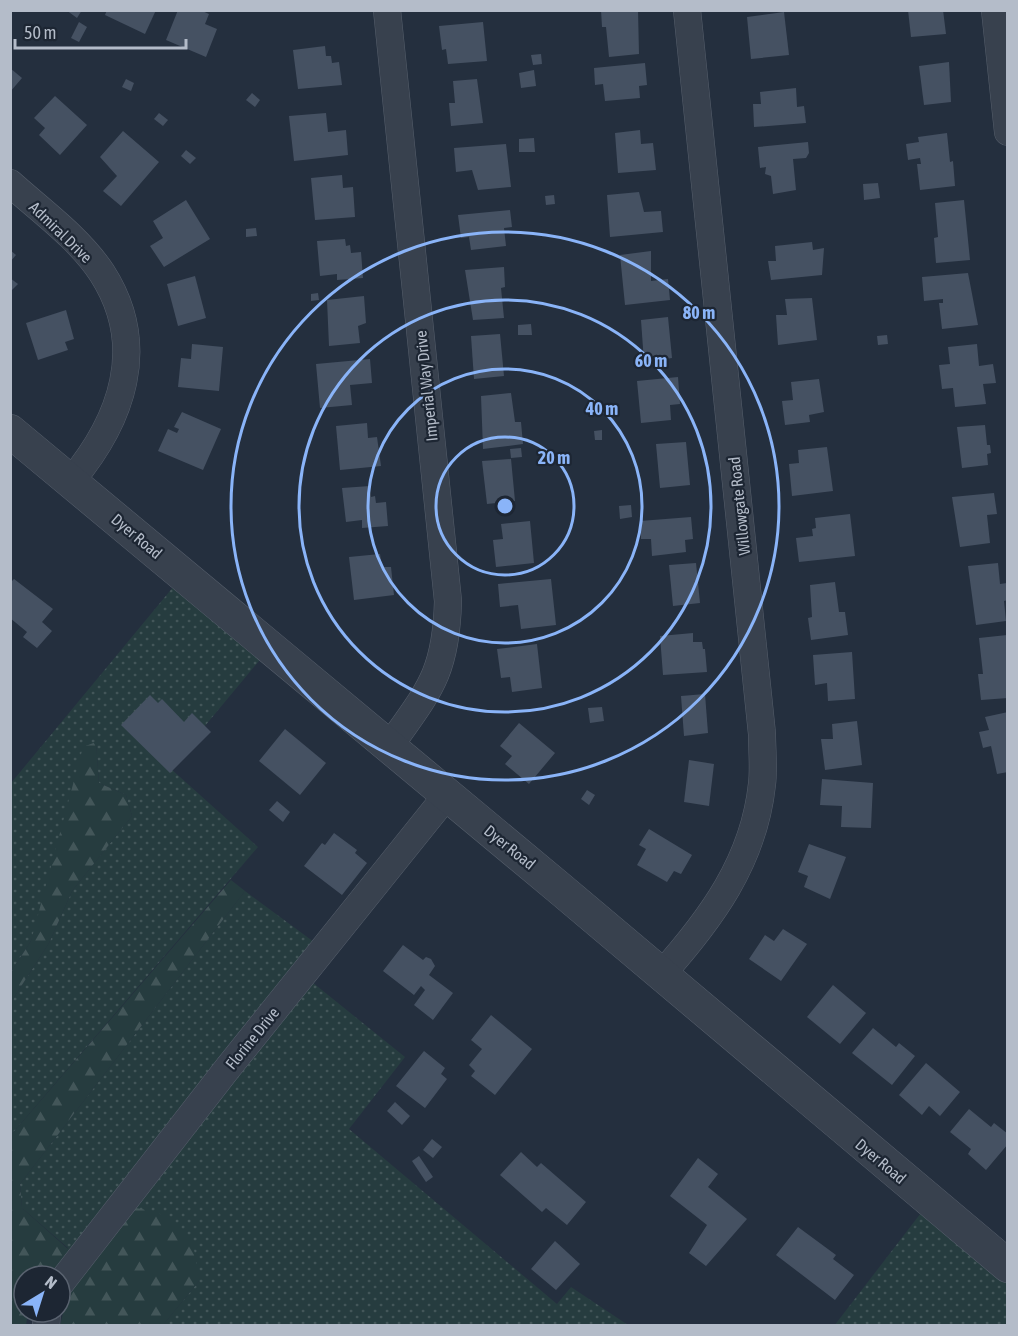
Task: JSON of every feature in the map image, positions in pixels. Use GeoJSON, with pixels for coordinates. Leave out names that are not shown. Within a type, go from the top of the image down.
{"type":"FeatureCollection","features":[{"type":"Feature","properties":{"kind":"street","name":"Imperial Way Drive"},"geometry":{"type":"LineString","coordinates":[[387,10],[448,601],[447,632],[441,667],[426,697],[389,747]]}},
{"type":"Feature","properties":{"kind":"street","name":"Willowgate Road"},"geometry":{"type":"LineString","coordinates":[[662,975],[702,928],[732,881],[751,837],[762,784],[762,734],[687,10]]}},
{"type":"Feature","properties":{"kind":"street"},"geometry":{"type":"LineString","coordinates":[[995,10],[1008,132]]}},
{"type":"Feature","properties":{"kind":"street","name":"Admiral Drive"},"geometry":{"type":"LineString","coordinates":[[10,183],[77,243],[102,273],[119,308],[126,345],[125,385],[112,421],[71,482]]}},
{"type":"Feature","properties":{"kind":"street","name":"Dyer Road"},"geometry":{"type":"LineString","coordinates":[[10,431],[1008,1266]]}},
{"type":"Feature","properties":{"kind":"street","name":"Florine Drive"},"geometry":{"type":"LineString","coordinates":[[72,1269],[227,1069],[447,795]]}},
{"type":"Feature","properties":{"kind":"green space"},"geometry":{"type":"Polygon","coordinates":[[[174,586],[264,655],[170,768],[258,847],[11,1135],[11,1002],[49,943],[72,891],[132,816],[126,795],[99,783],[96,743],[31,941],[11,972],[11,783],[174,586]]]}},
{"type":"Feature","properties":{"kind":"green space"},"geometry":{"type":"Polygon","coordinates":[[[96,742],[99,783],[126,795],[132,816],[72,891],[49,943],[11,1002],[11,972],[31,941],[83,747],[96,742]]]}},
{"type":"Feature","properties":{"kind":"green space"},"geometry":{"type":"Polygon","coordinates":[[[231,880],[245,891],[20,1184],[22,1208],[68,1249],[57,1264],[12,1264],[12,1324],[26,1324],[11,1326],[11,1135],[231,880]]]}},
{"type":"Feature","properties":{"kind":"green space"},"geometry":{"type":"Polygon","coordinates":[[[245,891],[314,942],[67,1264],[57,1264],[68,1248],[22,1208],[20,1184],[245,891]]]}},
{"type":"Feature","properties":{"kind":"green space"},"geometry":{"type":"Polygon","coordinates":[[[312,982],[405,1057],[349,1129],[557,1304],[571,1287],[628,1325],[163,1325],[199,1281],[130,1207],[312,982]]]}},
{"type":"Feature","properties":{"kind":"green space"},"geometry":{"type":"Polygon","coordinates":[[[130,1207],[158,1212],[193,1243],[199,1281],[163,1325],[60,1326],[60,1324],[72,1324],[72,1287],[130,1207]]]}},
{"type":"Feature","properties":{"kind":"green space"},"geometry":{"type":"Polygon","coordinates":[[[924,1209],[1007,1281],[1007,1325],[834,1326],[924,1209]]]}},
{"type":"Feature","properties":{"kind":"building"},"geometry":{"type":"Polygon","coordinates":[[[66,10],[82,10],[77,18],[66,10]]]}},
{"type":"Feature","properties":{"kind":"building"},"geometry":{"type":"Polygon","coordinates":[[[107,10],[156,10],[145,34],[105,15],[107,10]]]}},
{"type":"Feature","properties":{"kind":"building"},"geometry":{"type":"Polygon","coordinates":[[[178,10],[200,10],[209,14],[205,24],[217,29],[206,57],[166,40],[178,10]]]}},
{"type":"Feature","properties":{"kind":"building"},"geometry":{"type":"Polygon","coordinates":[[[601,10],[638,10],[639,54],[609,57],[606,27],[602,27],[601,10]]]}},
{"type":"Feature","properties":{"kind":"building"},"geometry":{"type":"Polygon","coordinates":[[[908,10],[943,10],[946,34],[911,37],[908,10]]]}},
{"type":"Feature","properties":{"kind":"building"},"geometry":{"type":"Polygon","coordinates":[[[784,12],[789,55],[751,59],[747,17],[784,12]]]}},
{"type":"Feature","properties":{"kind":"building"},"geometry":{"type":"Polygon","coordinates":[[[79,22],[87,27],[79,42],[71,38],[79,22]]]}},
{"type":"Feature","properties":{"kind":"building"},"geometry":{"type":"Polygon","coordinates":[[[483,22],[487,61],[448,64],[446,49],[442,50],[439,26],[483,22]]]}},
{"type":"Feature","properties":{"kind":"building"},"geometry":{"type":"Polygon","coordinates":[[[325,46],[326,56],[331,56],[332,63],[339,62],[342,85],[298,89],[293,50],[325,46]]]}},
{"type":"Feature","properties":{"kind":"building"},"geometry":{"type":"Polygon","coordinates":[[[541,54],[542,64],[533,65],[531,55],[541,54]]]}},
{"type":"Feature","properties":{"kind":"building"},"geometry":{"type":"Polygon","coordinates":[[[949,62],[951,102],[924,105],[919,66],[949,62]]]}},
{"type":"Feature","properties":{"kind":"building"},"geometry":{"type":"Polygon","coordinates":[[[645,63],[647,85],[639,86],[640,98],[605,101],[603,84],[595,85],[594,68],[645,63]]]}},
{"type":"Feature","properties":{"kind":"building"},"geometry":{"type":"Polygon","coordinates":[[[10,68],[22,78],[10,92],[10,68]]]}},
{"type":"Feature","properties":{"kind":"building"},"geometry":{"type":"Polygon","coordinates":[[[534,70],[536,86],[521,88],[519,73],[534,70]]]}},
{"type":"Feature","properties":{"kind":"building"},"geometry":{"type":"Polygon","coordinates":[[[126,79],[134,83],[131,91],[122,87],[126,79]]]}},
{"type":"Feature","properties":{"kind":"building"},"geometry":{"type":"Polygon","coordinates":[[[477,79],[483,123],[451,126],[449,103],[455,103],[453,81],[477,79]]]}},
{"type":"Feature","properties":{"kind":"building"},"geometry":{"type":"Polygon","coordinates":[[[796,88],[797,107],[804,106],[806,123],[754,127],[753,104],[761,104],[760,92],[796,88]]]}},
{"type":"Feature","properties":{"kind":"building"},"geometry":{"type":"Polygon","coordinates":[[[252,93],[260,100],[255,107],[246,100],[252,93]]]}},
{"type":"Feature","properties":{"kind":"building"},"geometry":{"type":"Polygon","coordinates":[[[55,96],[87,125],[60,155],[39,135],[45,128],[34,118],[55,96]]]}},
{"type":"Feature","properties":{"kind":"building"},"geometry":{"type":"Polygon","coordinates":[[[159,113],[168,120],[163,126],[154,119],[159,113]]]}},
{"type":"Feature","properties":{"kind":"building"},"geometry":{"type":"Polygon","coordinates":[[[326,113],[328,132],[346,130],[348,155],[294,161],[289,116],[326,113]]]}},
{"type":"Feature","properties":{"kind":"building"},"geometry":{"type":"Polygon","coordinates":[[[640,130],[641,144],[653,143],[656,170],[618,173],[615,133],[640,130]]]}},
{"type":"Feature","properties":{"kind":"building"},"geometry":{"type":"Polygon","coordinates":[[[123,131],[159,162],[121,206],[103,191],[117,176],[100,157],[123,131]]]}},
{"type":"Feature","properties":{"kind":"building"},"geometry":{"type":"Polygon","coordinates":[[[947,133],[955,186],[920,190],[917,164],[921,164],[920,158],[908,160],[906,144],[919,142],[918,137],[947,133]]]}},
{"type":"Feature","properties":{"kind":"building"},"geometry":{"type":"Polygon","coordinates":[[[534,138],[535,152],[519,152],[519,139],[534,138]]]}},
{"type":"Feature","properties":{"kind":"building"},"geometry":{"type":"Polygon","coordinates":[[[808,142],[809,153],[806,158],[793,159],[796,190],[773,194],[771,176],[765,174],[766,167],[760,168],[758,147],[808,142]]]}},
{"type":"Feature","properties":{"kind":"building"},"geometry":{"type":"Polygon","coordinates":[[[506,144],[511,187],[478,190],[472,170],[456,172],[454,148],[506,144]]]}},
{"type":"Feature","properties":{"kind":"building"},"geometry":{"type":"Polygon","coordinates":[[[186,150],[196,158],[190,164],[181,156],[186,150]]]}},
{"type":"Feature","properties":{"kind":"building"},"geometry":{"type":"Polygon","coordinates":[[[342,175],[343,188],[353,187],[355,217],[315,220],[311,178],[342,175]]]}},
{"type":"Feature","properties":{"kind":"building"},"geometry":{"type":"Polygon","coordinates":[[[878,183],[880,198],[864,200],[863,184],[878,183]]]}},
{"type":"Feature","properties":{"kind":"building"},"geometry":{"type":"Polygon","coordinates":[[[639,192],[644,212],[661,211],[663,232],[610,237],[607,195],[639,192]]]}},
{"type":"Feature","properties":{"kind":"building"},"geometry":{"type":"Polygon","coordinates":[[[554,195],[555,204],[546,205],[545,196],[554,195]]]}},
{"type":"Feature","properties":{"kind":"building"},"geometry":{"type":"Polygon","coordinates":[[[186,200],[210,239],[164,267],[150,246],[163,238],[153,221],[186,200]]]}},
{"type":"Feature","properties":{"kind":"building"},"geometry":{"type":"Polygon","coordinates":[[[964,200],[970,260],[936,263],[934,238],[938,237],[935,203],[964,200]]]}},
{"type":"Feature","properties":{"kind":"building"},"geometry":{"type":"Polygon","coordinates":[[[510,210],[512,227],[504,228],[506,246],[471,250],[469,237],[461,238],[458,215],[510,210]]]}},
{"type":"Feature","properties":{"kind":"building"},"geometry":{"type":"Polygon","coordinates":[[[256,228],[257,236],[246,237],[246,229],[256,228]]]}},
{"type":"Feature","properties":{"kind":"building"},"geometry":{"type":"Polygon","coordinates":[[[345,239],[346,246],[350,245],[351,253],[361,252],[363,278],[337,280],[337,274],[320,276],[317,241],[345,239]]]}},
{"type":"Feature","properties":{"kind":"building"},"geometry":{"type":"Polygon","coordinates":[[[812,242],[813,250],[824,248],[822,275],[771,280],[768,261],[776,261],[775,246],[812,242]]]}},
{"type":"Feature","properties":{"kind":"building"},"geometry":{"type":"Polygon","coordinates":[[[10,250],[16,255],[10,262],[10,250]]]}},
{"type":"Feature","properties":{"kind":"building"},"geometry":{"type":"Polygon","coordinates":[[[651,251],[651,281],[668,279],[670,300],[625,305],[620,255],[651,251]]]}},
{"type":"Feature","properties":{"kind":"building"},"geometry":{"type":"Polygon","coordinates":[[[504,267],[505,287],[501,288],[504,318],[473,320],[465,270],[504,267]]]}},
{"type":"Feature","properties":{"kind":"building"},"geometry":{"type":"Polygon","coordinates":[[[968,273],[978,325],[942,329],[939,303],[943,303],[943,299],[924,301],[922,277],[968,273]]]}},
{"type":"Feature","properties":{"kind":"building"},"geometry":{"type":"Polygon","coordinates":[[[195,276],[206,318],[178,326],[167,284],[195,276]]]}},
{"type":"Feature","properties":{"kind":"building"},"geometry":{"type":"Polygon","coordinates":[[[10,278],[18,284],[10,292],[10,278]]]}},
{"type":"Feature","properties":{"kind":"building"},"geometry":{"type":"Polygon","coordinates":[[[318,293],[319,300],[311,301],[311,294],[318,293]]]}},
{"type":"Feature","properties":{"kind":"building"},"geometry":{"type":"Polygon","coordinates":[[[364,296],[366,323],[358,326],[360,343],[329,346],[327,300],[364,296]]]}},
{"type":"Feature","properties":{"kind":"building"},"geometry":{"type":"Polygon","coordinates":[[[812,298],[817,340],[778,345],[776,315],[787,315],[785,299],[812,298]]]}},
{"type":"Feature","properties":{"kind":"building"},"geometry":{"type":"Polygon","coordinates":[[[66,310],[74,339],[65,342],[68,350],[38,360],[26,323],[66,310]]]}},
{"type":"Feature","properties":{"kind":"building"},"geometry":{"type":"Polygon","coordinates":[[[668,317],[672,358],[644,362],[641,320],[668,317]]]}},
{"type":"Feature","properties":{"kind":"building"},"geometry":{"type":"Polygon","coordinates":[[[531,324],[532,335],[518,335],[518,325],[531,324]]]}},
{"type":"Feature","properties":{"kind":"building"},"geometry":{"type":"Polygon","coordinates":[[[500,334],[504,376],[474,379],[471,336],[500,334]]]}},
{"type":"Feature","properties":{"kind":"building"},"geometry":{"type":"Polygon","coordinates":[[[887,335],[888,344],[878,345],[877,336],[887,335]]]}},
{"type":"Feature","properties":{"kind":"building"},"geometry":{"type":"Polygon","coordinates":[[[192,344],[223,347],[219,391],[178,387],[181,358],[191,359],[192,344]]]}},
{"type":"Feature","properties":{"kind":"building"},"geometry":{"type":"Polygon","coordinates":[[[977,344],[979,366],[993,364],[996,383],[983,384],[986,404],[955,407],[953,388],[942,389],[939,365],[950,364],[948,347],[977,344]]]}},
{"type":"Feature","properties":{"kind":"building"},"geometry":{"type":"Polygon","coordinates":[[[370,359],[372,383],[350,385],[352,405],[320,408],[316,364],[370,359]]]}},
{"type":"Feature","properties":{"kind":"building"},"geometry":{"type":"Polygon","coordinates":[[[678,377],[680,404],[670,405],[671,420],[641,423],[637,381],[678,377]]]}},
{"type":"Feature","properties":{"kind":"building"},"geometry":{"type":"Polygon","coordinates":[[[819,379],[824,412],[809,415],[810,422],[785,425],[782,401],[793,400],[791,382],[819,379]]]}},
{"type":"Feature","properties":{"kind":"building"},"geometry":{"type":"Polygon","coordinates":[[[511,393],[515,422],[521,422],[523,444],[483,449],[481,396],[511,393]]]}},
{"type":"Feature","properties":{"kind":"building"},"geometry":{"type":"Polygon","coordinates":[[[182,412],[221,429],[203,470],[158,451],[168,429],[177,433],[179,429],[174,427],[182,412]]]}},
{"type":"Feature","properties":{"kind":"building"},"geometry":{"type":"Polygon","coordinates":[[[367,423],[368,438],[377,437],[381,466],[340,470],[336,426],[367,423]]]}},
{"type":"Feature","properties":{"kind":"building"},"geometry":{"type":"Polygon","coordinates":[[[985,425],[987,445],[990,445],[991,453],[987,454],[988,465],[962,468],[957,427],[985,425]]]}},
{"type":"Feature","properties":{"kind":"building"},"geometry":{"type":"Polygon","coordinates":[[[602,430],[602,440],[595,440],[594,431],[602,430]]]}},
{"type":"Feature","properties":{"kind":"building"},"geometry":{"type":"Polygon","coordinates":[[[686,442],[690,485],[660,488],[656,444],[686,442]]]}},
{"type":"Feature","properties":{"kind":"building"},"geometry":{"type":"Polygon","coordinates":[[[827,447],[833,491],[792,496],[789,464],[799,463],[798,450],[827,447]]]}},
{"type":"Feature","properties":{"kind":"building"},"geometry":{"type":"Polygon","coordinates":[[[521,448],[522,457],[511,458],[510,449],[521,448]]]}},
{"type":"Feature","properties":{"kind":"building"},"geometry":{"type":"Polygon","coordinates":[[[511,459],[515,501],[487,504],[482,461],[511,459]]]}},
{"type":"Feature","properties":{"kind":"building"},"geometry":{"type":"Polygon","coordinates":[[[370,486],[371,497],[375,496],[376,503],[386,502],[388,526],[362,528],[362,520],[346,522],[342,488],[370,486]]]}},
{"type":"Feature","properties":{"kind":"building"},"geometry":{"type":"Polygon","coordinates":[[[994,493],[997,514],[987,515],[990,543],[960,547],[952,497],[994,493]]]}},
{"type":"Feature","properties":{"kind":"building"},"geometry":{"type":"Polygon","coordinates":[[[631,505],[632,517],[620,519],[619,506],[631,505]]]}},
{"type":"Feature","properties":{"kind":"building"},"geometry":{"type":"Polygon","coordinates":[[[850,514],[855,556],[799,562],[796,538],[813,536],[812,529],[816,528],[815,518],[850,514]]]}},
{"type":"Feature","properties":{"kind":"building"},"geometry":{"type":"Polygon","coordinates":[[[691,517],[693,539],[685,540],[686,552],[652,556],[651,539],[641,539],[640,521],[691,517]]]}},
{"type":"Feature","properties":{"kind":"building"},"geometry":{"type":"Polygon","coordinates":[[[530,521],[534,563],[496,567],[493,540],[503,539],[501,524],[530,521]]]}},
{"type":"Feature","properties":{"kind":"building"},"geometry":{"type":"Polygon","coordinates":[[[380,554],[382,567],[391,567],[394,595],[354,600],[349,557],[380,554]]]}},
{"type":"Feature","properties":{"kind":"building"},"geometry":{"type":"Polygon","coordinates":[[[696,563],[700,603],[673,606],[669,565],[696,563]]]}},
{"type":"Feature","properties":{"kind":"building"},"geometry":{"type":"Polygon","coordinates":[[[998,563],[1000,584],[1007,583],[1008,600],[1004,601],[1006,621],[976,625],[968,566],[998,563]]]}},
{"type":"Feature","properties":{"kind":"building"},"geometry":{"type":"Polygon","coordinates":[[[14,579],[53,609],[42,622],[52,631],[37,648],[23,637],[27,632],[10,618],[10,583],[14,579]]]}},
{"type":"Feature","properties":{"kind":"building"},"geometry":{"type":"Polygon","coordinates":[[[551,579],[556,625],[521,629],[518,605],[500,607],[498,584],[551,579]]]}},
{"type":"Feature","properties":{"kind":"building"},"geometry":{"type":"Polygon","coordinates":[[[835,582],[839,612],[845,612],[848,635],[811,640],[808,618],[812,617],[810,585],[835,582]]]}},
{"type":"Feature","properties":{"kind":"building"},"geometry":{"type":"Polygon","coordinates":[[[693,633],[693,642],[702,642],[703,649],[705,649],[707,672],[663,675],[660,636],[693,633]]]}},
{"type":"Feature","properties":{"kind":"building"},"geometry":{"type":"Polygon","coordinates":[[[1007,635],[1008,698],[981,700],[978,674],[983,674],[979,638],[1007,635]]]}},
{"type":"Feature","properties":{"kind":"building"},"geometry":{"type":"Polygon","coordinates":[[[537,644],[542,688],[512,692],[510,677],[501,678],[497,649],[537,644]]]}},
{"type":"Feature","properties":{"kind":"building"},"geometry":{"type":"Polygon","coordinates":[[[852,652],[855,699],[828,701],[827,683],[815,685],[813,655],[852,652]]]}},
{"type":"Feature","properties":{"kind":"building"},"geometry":{"type":"Polygon","coordinates":[[[705,694],[708,733],[684,736],[681,696],[705,694]]]}},
{"type":"Feature","properties":{"kind":"building"},"geometry":{"type":"Polygon","coordinates":[[[150,695],[158,703],[162,699],[184,722],[192,713],[211,732],[170,773],[121,725],[150,695]]]}},
{"type":"Feature","properties":{"kind":"building"},"geometry":{"type":"Polygon","coordinates":[[[602,707],[604,721],[590,723],[588,708],[602,707]]]}},
{"type":"Feature","properties":{"kind":"building"},"geometry":{"type":"Polygon","coordinates":[[[1008,712],[1008,772],[997,774],[991,746],[983,748],[979,732],[989,730],[985,717],[1008,712]]]}},
{"type":"Feature","properties":{"kind":"building"},"geometry":{"type":"Polygon","coordinates":[[[857,721],[862,765],[825,770],[821,739],[833,739],[832,724],[857,721]]]}},
{"type":"Feature","properties":{"kind":"building"},"geometry":{"type":"Polygon","coordinates":[[[519,723],[555,753],[529,784],[505,764],[512,756],[500,746],[519,723]]]}},
{"type":"Feature","properties":{"kind":"building"},"geometry":{"type":"Polygon","coordinates":[[[285,729],[326,763],[300,795],[259,761],[285,729]]]}},
{"type":"Feature","properties":{"kind":"building"},"geometry":{"type":"Polygon","coordinates":[[[689,760],[714,764],[709,806],[684,802],[689,760]]]}},
{"type":"Feature","properties":{"kind":"building"},"geometry":{"type":"Polygon","coordinates":[[[822,779],[873,783],[871,828],[841,827],[842,806],[820,805],[822,779]]]}},
{"type":"Feature","properties":{"kind":"building"},"geometry":{"type":"Polygon","coordinates":[[[587,790],[595,795],[589,805],[581,799],[587,790]]]}},
{"type":"Feature","properties":{"kind":"building"},"geometry":{"type":"Polygon","coordinates":[[[277,801],[290,812],[283,822],[269,810],[277,801]]]}},
{"type":"Feature","properties":{"kind":"building"},"geometry":{"type":"Polygon","coordinates":[[[649,829],[692,855],[681,874],[674,871],[667,882],[637,865],[646,849],[639,845],[649,829]]]}},
{"type":"Feature","properties":{"kind":"building"},"geometry":{"type":"Polygon","coordinates":[[[334,833],[357,850],[355,853],[367,863],[342,895],[304,866],[322,843],[325,845],[334,833]]]}},
{"type":"Feature","properties":{"kind":"building"},"geometry":{"type":"Polygon","coordinates":[[[809,844],[846,857],[830,899],[804,887],[808,876],[798,872],[809,844]]]}},
{"type":"Feature","properties":{"kind":"building"},"geometry":{"type":"Polygon","coordinates":[[[783,929],[807,944],[781,981],[749,959],[765,935],[774,941],[783,929]]]}},
{"type":"Feature","properties":{"kind":"building"},"geometry":{"type":"Polygon","coordinates":[[[403,945],[423,960],[426,957],[431,959],[435,966],[429,975],[453,993],[433,1020],[414,1005],[425,990],[421,986],[414,995],[383,971],[403,945]]]}},
{"type":"Feature","properties":{"kind":"building"},"geometry":{"type":"Polygon","coordinates":[[[833,985],[866,1013],[840,1044],[807,1017],[833,985]]]}},
{"type":"Feature","properties":{"kind":"building"},"geometry":{"type":"Polygon","coordinates":[[[491,1015],[532,1049],[495,1095],[471,1076],[475,1071],[469,1065],[482,1049],[471,1040],[491,1015]]]}},
{"type":"Feature","properties":{"kind":"building"},"geometry":{"type":"Polygon","coordinates":[[[873,1028],[896,1047],[899,1043],[915,1056],[892,1085],[852,1053],[873,1028]]]}},
{"type":"Feature","properties":{"kind":"building"},"geometry":{"type":"Polygon","coordinates":[[[424,1051],[445,1068],[441,1074],[447,1079],[425,1108],[396,1086],[424,1051]]]}},
{"type":"Feature","properties":{"kind":"building"},"geometry":{"type":"Polygon","coordinates":[[[926,1063],[960,1092],[940,1116],[929,1106],[922,1115],[899,1095],[926,1063]]]}},
{"type":"Feature","properties":{"kind":"building"},"geometry":{"type":"Polygon","coordinates":[[[395,1102],[410,1116],[402,1125],[387,1111],[395,1102]]]}},
{"type":"Feature","properties":{"kind":"building"},"geometry":{"type":"Polygon","coordinates":[[[969,1109],[991,1127],[994,1123],[1008,1134],[1008,1144],[986,1170],[968,1154],[971,1149],[950,1132],[969,1109]]]}},
{"type":"Feature","properties":{"kind":"building"},"geometry":{"type":"Polygon","coordinates":[[[432,1139],[442,1147],[433,1158],[423,1150],[432,1139]]]}},
{"type":"Feature","properties":{"kind":"building"},"geometry":{"type":"Polygon","coordinates":[[[521,1152],[537,1167],[541,1163],[586,1202],[567,1225],[546,1208],[542,1212],[500,1175],[521,1152]]]}},
{"type":"Feature","properties":{"kind":"building"},"geometry":{"type":"Polygon","coordinates":[[[419,1156],[433,1177],[426,1182],[412,1161],[419,1156]]]}},
{"type":"Feature","properties":{"kind":"building"},"geometry":{"type":"Polygon","coordinates":[[[698,1158],[718,1174],[708,1187],[747,1219],[706,1266],[689,1253],[707,1225],[670,1196],[698,1158]]]}},
{"type":"Feature","properties":{"kind":"building"},"geometry":{"type":"Polygon","coordinates":[[[798,1227],[836,1255],[833,1259],[854,1275],[835,1300],[776,1255],[798,1227]]]}},
{"type":"Feature","properties":{"kind":"building"},"geometry":{"type":"Polygon","coordinates":[[[555,1241],[580,1264],[556,1290],[531,1269],[555,1241]]]}}]}
